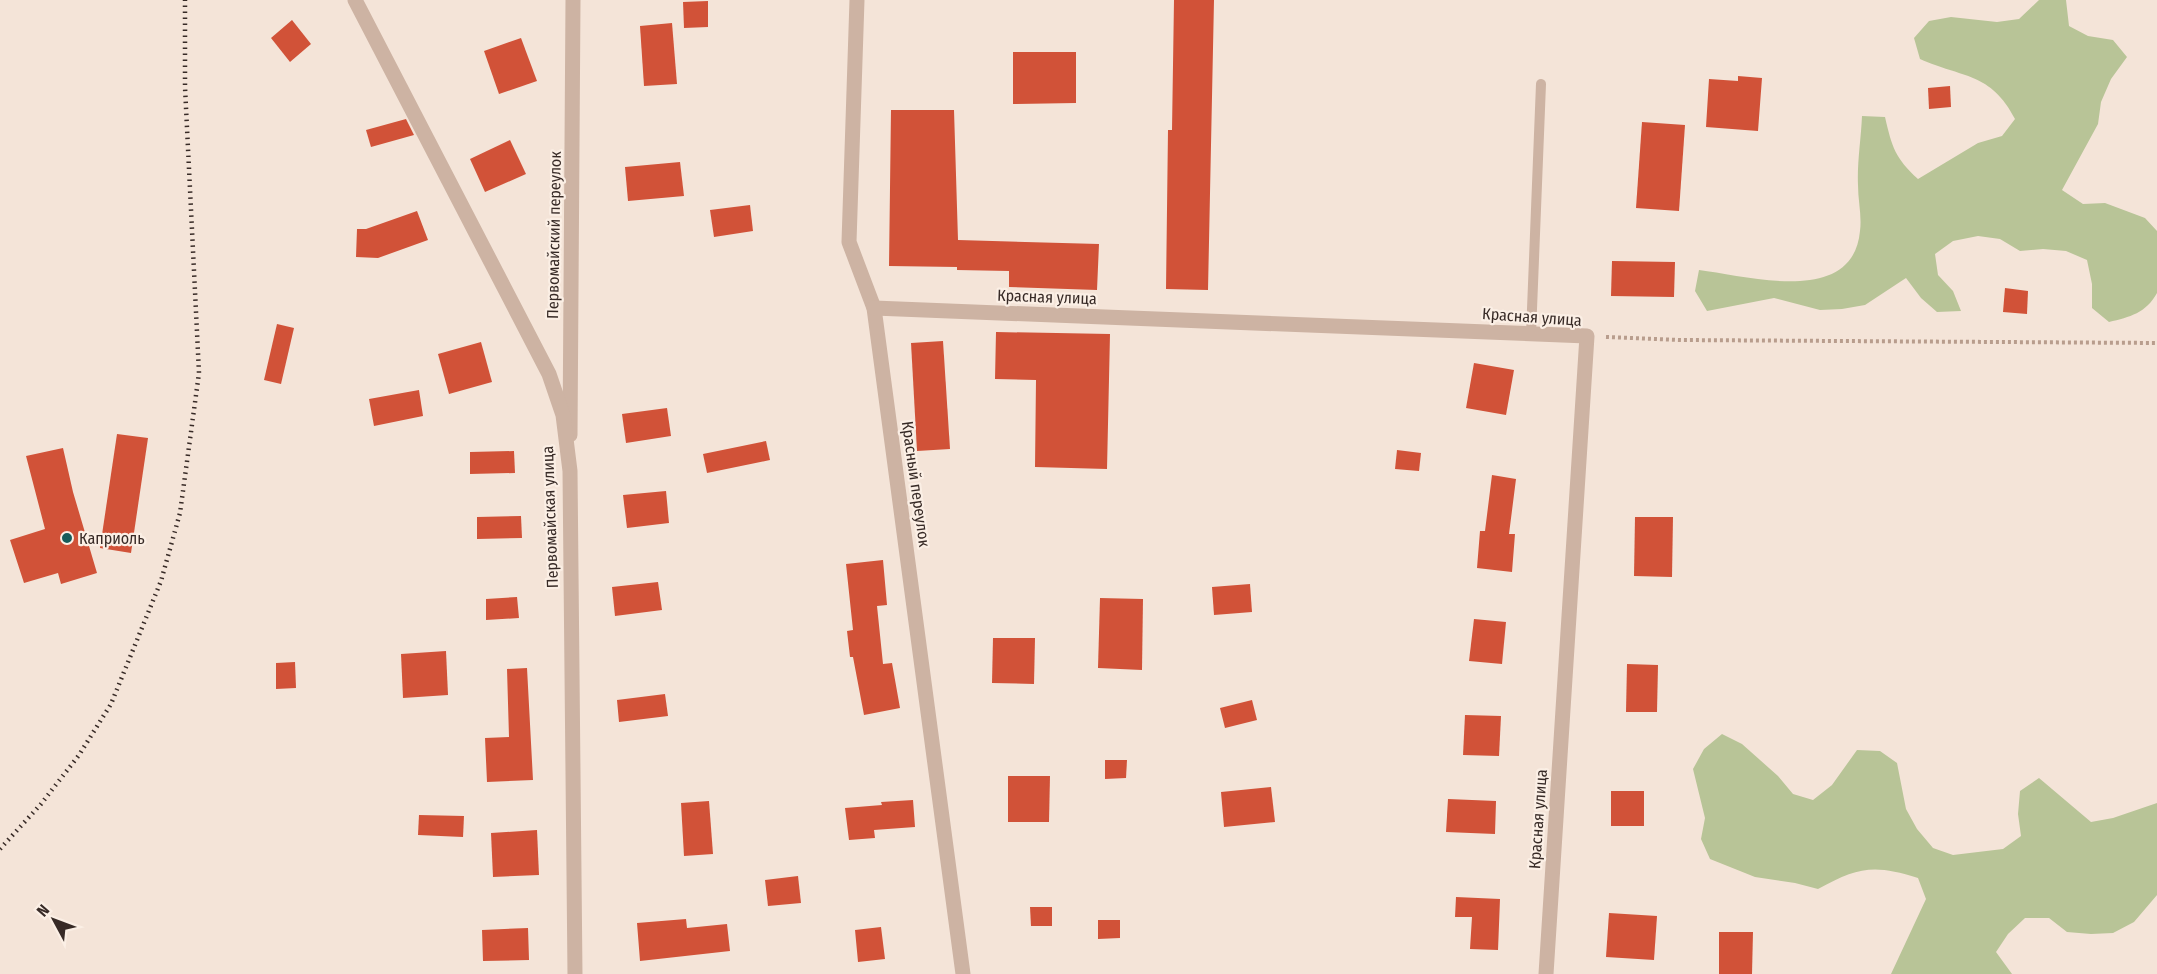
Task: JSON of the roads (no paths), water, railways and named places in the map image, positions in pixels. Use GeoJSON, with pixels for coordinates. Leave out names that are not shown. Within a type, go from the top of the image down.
{"type":"FeatureCollection","features":[{"type":"Feature","properties":{"kind":"street","name":"Первомайская улица"},"geometry":{"type":"LineString","coordinates":[[355,0],[549,374],[563,415],[570,471],[575,974]]}},
{"type":"Feature","properties":{"kind":"street","name":"Первомайский переулок"},"geometry":{"type":"LineString","coordinates":[[570,471],[573,0]]}},
{"type":"Feature","properties":{"kind":"street","name":"Красный переулок"},"geometry":{"type":"LineString","coordinates":[[857,0],[849,242],[874,308],[963,974]]}},
{"type":"Feature","properties":{"kind":"street","name":"Красная улица"},"geometry":{"type":"LineString","coordinates":[[874,308],[1587,336],[1546,974]]}},
{"type":"Feature","properties":{"kind":"lane"},"geometry":{"type":"LineString","coordinates":[[1531,334],[1541,84]]}},
{"type":"Feature","properties":{"kind":"railway"},"geometry":{"type":"LineString","coordinates":[[0,849],[41,804],[79,755],[111,704],[161,581],[180,513],[199,373],[185,87],[185,0]]}},
{"type":"Feature","properties":{"kind":"place","name":"Каприоль"},"geometry":{"type":"Point","coordinates":[67,538]}}]}
